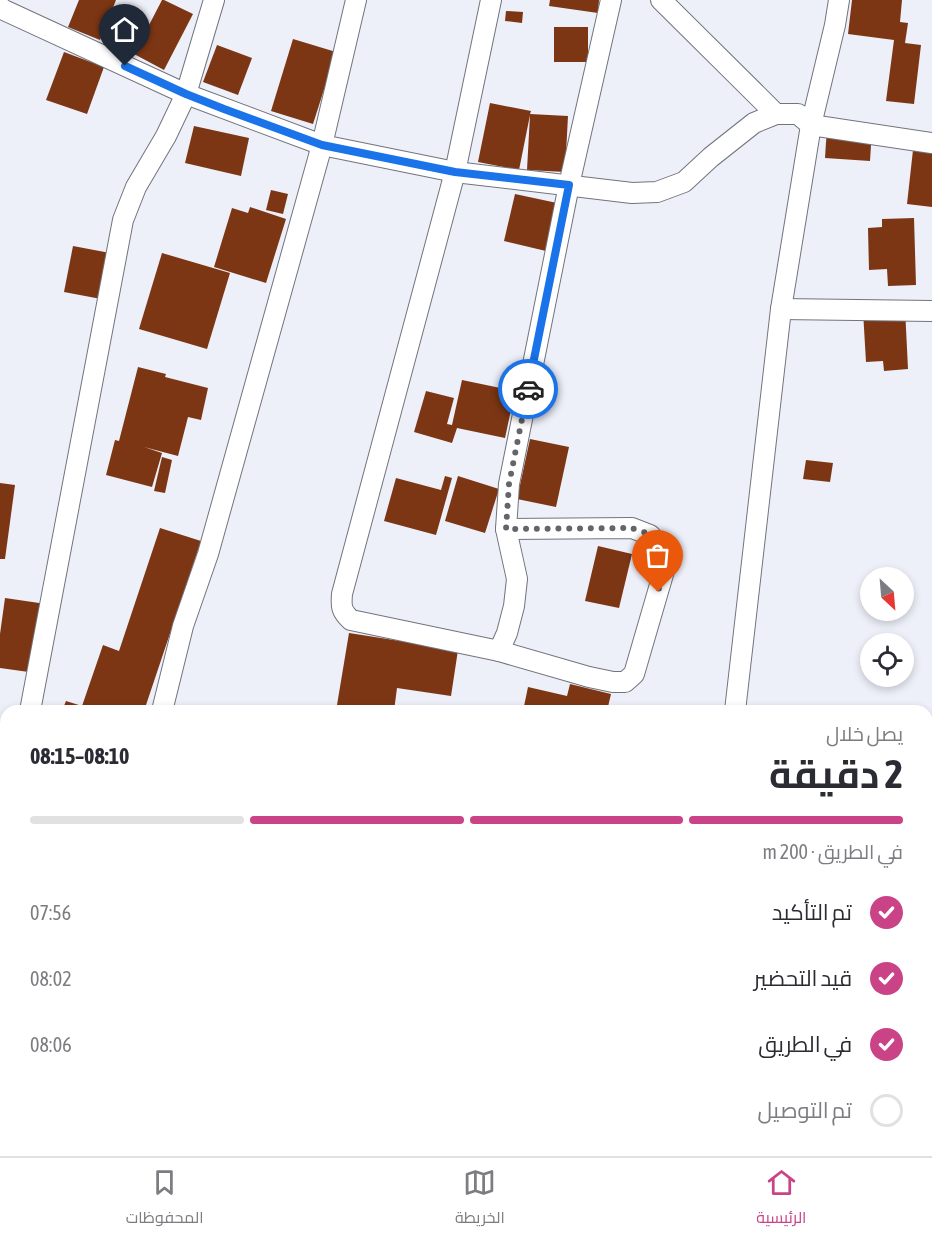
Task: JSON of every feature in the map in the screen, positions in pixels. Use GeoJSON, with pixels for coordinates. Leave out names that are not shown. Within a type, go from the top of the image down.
{"type":"FeatureCollection","features":[{"type":"Feature","properties":{"kind":"street"},"geometry":{"type":"LineString","coordinates":[[31,705],[123,220],[136,187],[186,94],[214,0]]}},
{"type":"Feature","properties":{"kind":"street"},"geometry":{"type":"LineString","coordinates":[[163,705],[183,626],[208,554],[322,145],[356,0]]}},
{"type":"Feature","properties":{"kind":"street"},"geometry":{"type":"LineString","coordinates":[[491,0],[455,172],[342,594],[344,614],[351,620],[499,651],[613,682],[625,681],[634,674],[664,571],[662,549],[650,535],[632,528],[506,529]]}},
{"type":"Feature","properties":{"kind":"street"},"geometry":{"type":"LineString","coordinates":[[499,651],[507,633],[514,606],[517,579],[506,529],[509,484],[569,185],[611,0]]}},
{"type":"Feature","properties":{"kind":"street"},"geometry":{"type":"LineString","coordinates":[[661,0],[776,114]]}},
{"type":"Feature","properties":{"kind":"street"},"geometry":{"type":"LineString","coordinates":[[736,705],[781,309],[811,125],[839,0]]}},
{"type":"Feature","properties":{"kind":"street"},"geometry":{"type":"LineString","coordinates":[[2,10],[186,94],[322,145],[455,172],[632,193],[657,192],[684,182],[754,123],[776,114],[798,114],[811,125],[932,143]]}},
{"type":"Feature","properties":{"kind":"street"},"geometry":{"type":"LineString","coordinates":[[781,309],[932,311]]}},
{"type":"Feature","properties":{"kind":"building"},"geometry":{"type":"Polygon","coordinates":[[[79,0],[116,0],[100,40],[68,27],[79,0]]]}},
{"type":"Feature","properties":{"kind":"building"},"geometry":{"type":"Polygon","coordinates":[[[162,0],[193,14],[164,70],[134,54],[162,0]]]}},
{"type":"Feature","properties":{"kind":"building"},"geometry":{"type":"Polygon","coordinates":[[[550,0],[599,0],[598,13],[549,6],[550,0]]]}},
{"type":"Feature","properties":{"kind":"building"},"geometry":{"type":"Polygon","coordinates":[[[852,0],[902,0],[900,22],[908,23],[905,43],[921,45],[914,104],[886,101],[894,40],[848,34],[852,0]]]}},
{"type":"Feature","properties":{"kind":"building"},"geometry":{"type":"Polygon","coordinates":[[[506,11],[523,12],[522,23],[505,21],[506,11]]]}},
{"type":"Feature","properties":{"kind":"building"},"geometry":{"type":"Polygon","coordinates":[[[554,27],[588,27],[588,62],[554,62],[554,27]]]}},
{"type":"Feature","properties":{"kind":"building"},"geometry":{"type":"Polygon","coordinates":[[[293,39],[336,52],[313,124],[271,111],[293,39]]]}},
{"type":"Feature","properties":{"kind":"building"},"geometry":{"type":"Polygon","coordinates":[[[217,45],[252,58],[238,95],[203,82],[217,45]]]}},
{"type":"Feature","properties":{"kind":"building"},"geometry":{"type":"Polygon","coordinates":[[[64,52],[104,67],[87,114],[46,100],[64,52]]]}},
{"type":"Feature","properties":{"kind":"building"},"geometry":{"type":"Polygon","coordinates":[[[490,103],[531,111],[530,114],[568,116],[565,172],[527,170],[530,115],[519,170],[478,162],[490,103]]]}},
{"type":"Feature","properties":{"kind":"building"},"geometry":{"type":"Polygon","coordinates":[[[194,126],[249,138],[241,176],[185,163],[194,126]]]}},
{"type":"Feature","properties":{"kind":"building"},"geometry":{"type":"Polygon","coordinates":[[[827,127],[872,129],[870,161],[825,158],[827,127]]]}},
{"type":"Feature","properties":{"kind":"building"},"geometry":{"type":"Polygon","coordinates":[[[914,141],[932,143],[932,207],[907,204],[914,141]]]}},
{"type":"Feature","properties":{"kind":"building"},"geometry":{"type":"Polygon","coordinates":[[[271,190],[288,194],[283,214],[266,210],[271,190]]]}},
{"type":"Feature","properties":{"kind":"building"},"geometry":{"type":"Polygon","coordinates":[[[515,194],[557,203],[546,251],[504,241],[515,194]]]}},
{"type":"Feature","properties":{"kind":"building"},"geometry":{"type":"Polygon","coordinates":[[[250,207],[286,219],[266,283],[214,267],[232,208],[248,213],[250,207]]]}},
{"type":"Feature","properties":{"kind":"building"},"geometry":{"type":"Polygon","coordinates":[[[914,218],[916,285],[888,286],[887,269],[869,270],[868,228],[882,227],[882,219],[914,218]]]}},
{"type":"Feature","properties":{"kind":"building"},"geometry":{"type":"Polygon","coordinates":[[[73,246],[110,253],[101,299],[64,292],[73,246]]]}},
{"type":"Feature","properties":{"kind":"building"},"geometry":{"type":"Polygon","coordinates":[[[162,253],[230,273],[207,349],[139,329],[162,253]]]}},
{"type":"Feature","properties":{"kind":"building"},"geometry":{"type":"Polygon","coordinates":[[[905,308],[908,369],[884,371],[883,361],[866,362],[863,311],[905,308]]]}},
{"type":"Feature","properties":{"kind":"building"},"geometry":{"type":"Polygon","coordinates":[[[138,367],[166,374],[165,377],[208,388],[201,420],[188,417],[178,456],[144,447],[162,453],[152,487],[106,475],[115,440],[119,441],[138,367]]]}},
{"type":"Feature","properties":{"kind":"building"},"geometry":{"type":"Polygon","coordinates":[[[462,380],[515,391],[505,438],[457,428],[452,443],[414,432],[426,391],[454,398],[447,424],[452,425],[462,380]]]}},
{"type":"Feature","properties":{"kind":"building"},"geometry":{"type":"Polygon","coordinates":[[[530,439],[569,447],[556,507],[517,499],[530,439]]]}},
{"type":"Feature","properties":{"kind":"building"},"geometry":{"type":"Polygon","coordinates":[[[162,457],[172,460],[165,493],[154,491],[162,457]]]}},
{"type":"Feature","properties":{"kind":"building"},"geometry":{"type":"Polygon","coordinates":[[[806,460],[833,463],[830,482],[803,479],[806,460]]]}},
{"type":"Feature","properties":{"kind":"building"},"geometry":{"type":"Polygon","coordinates":[[[445,476],[452,478],[436,535],[384,521],[396,478],[441,490],[445,476]]]}},
{"type":"Feature","properties":{"kind":"building"},"geometry":{"type":"Polygon","coordinates":[[[458,476],[499,489],[485,533],[445,521],[458,476]]]}},
{"type":"Feature","properties":{"kind":"building"},"geometry":{"type":"Polygon","coordinates":[[[0,483],[15,485],[5,559],[0,559],[0,483]]]}},
{"type":"Feature","properties":{"kind":"building"},"geometry":{"type":"Polygon","coordinates":[[[160,528],[201,541],[146,705],[82,705],[103,645],[119,651],[160,528]]]}},
{"type":"Feature","properties":{"kind":"building"},"geometry":{"type":"Polygon","coordinates":[[[598,546],[632,554],[619,608],[585,601],[598,546]]]}},
{"type":"Feature","properties":{"kind":"building"},"geometry":{"type":"Polygon","coordinates":[[[5,598],[46,604],[36,673],[0,668],[0,634],[5,598]]]}},
{"type":"Feature","properties":{"kind":"building"},"geometry":{"type":"Polygon","coordinates":[[[349,633],[458,650],[451,696],[397,688],[395,705],[337,705],[349,633]]]}},
{"type":"Feature","properties":{"kind":"building"},"geometry":{"type":"Polygon","coordinates":[[[570,684],[611,694],[608,705],[524,705],[528,687],[567,696],[570,684]]]}},
{"type":"Feature","properties":{"kind":"building"},"geometry":{"type":"Polygon","coordinates":[[[66,701],[79,705],[64,705],[66,701]]]}},
{"type":"Feature","properties":{"kind":"way so far"},"geometry":{"type":"LineString","coordinates":[[528,389],[509,484],[506,529],[632,528],[650,535],[662,549],[664,571],[658,592]]}},
{"type":"Feature","properties":{"kind":"route"},"geometry":{"type":"LineString","coordinates":[[125,66],[186,94],[322,145],[455,172],[569,185],[528,389]]}}]}
